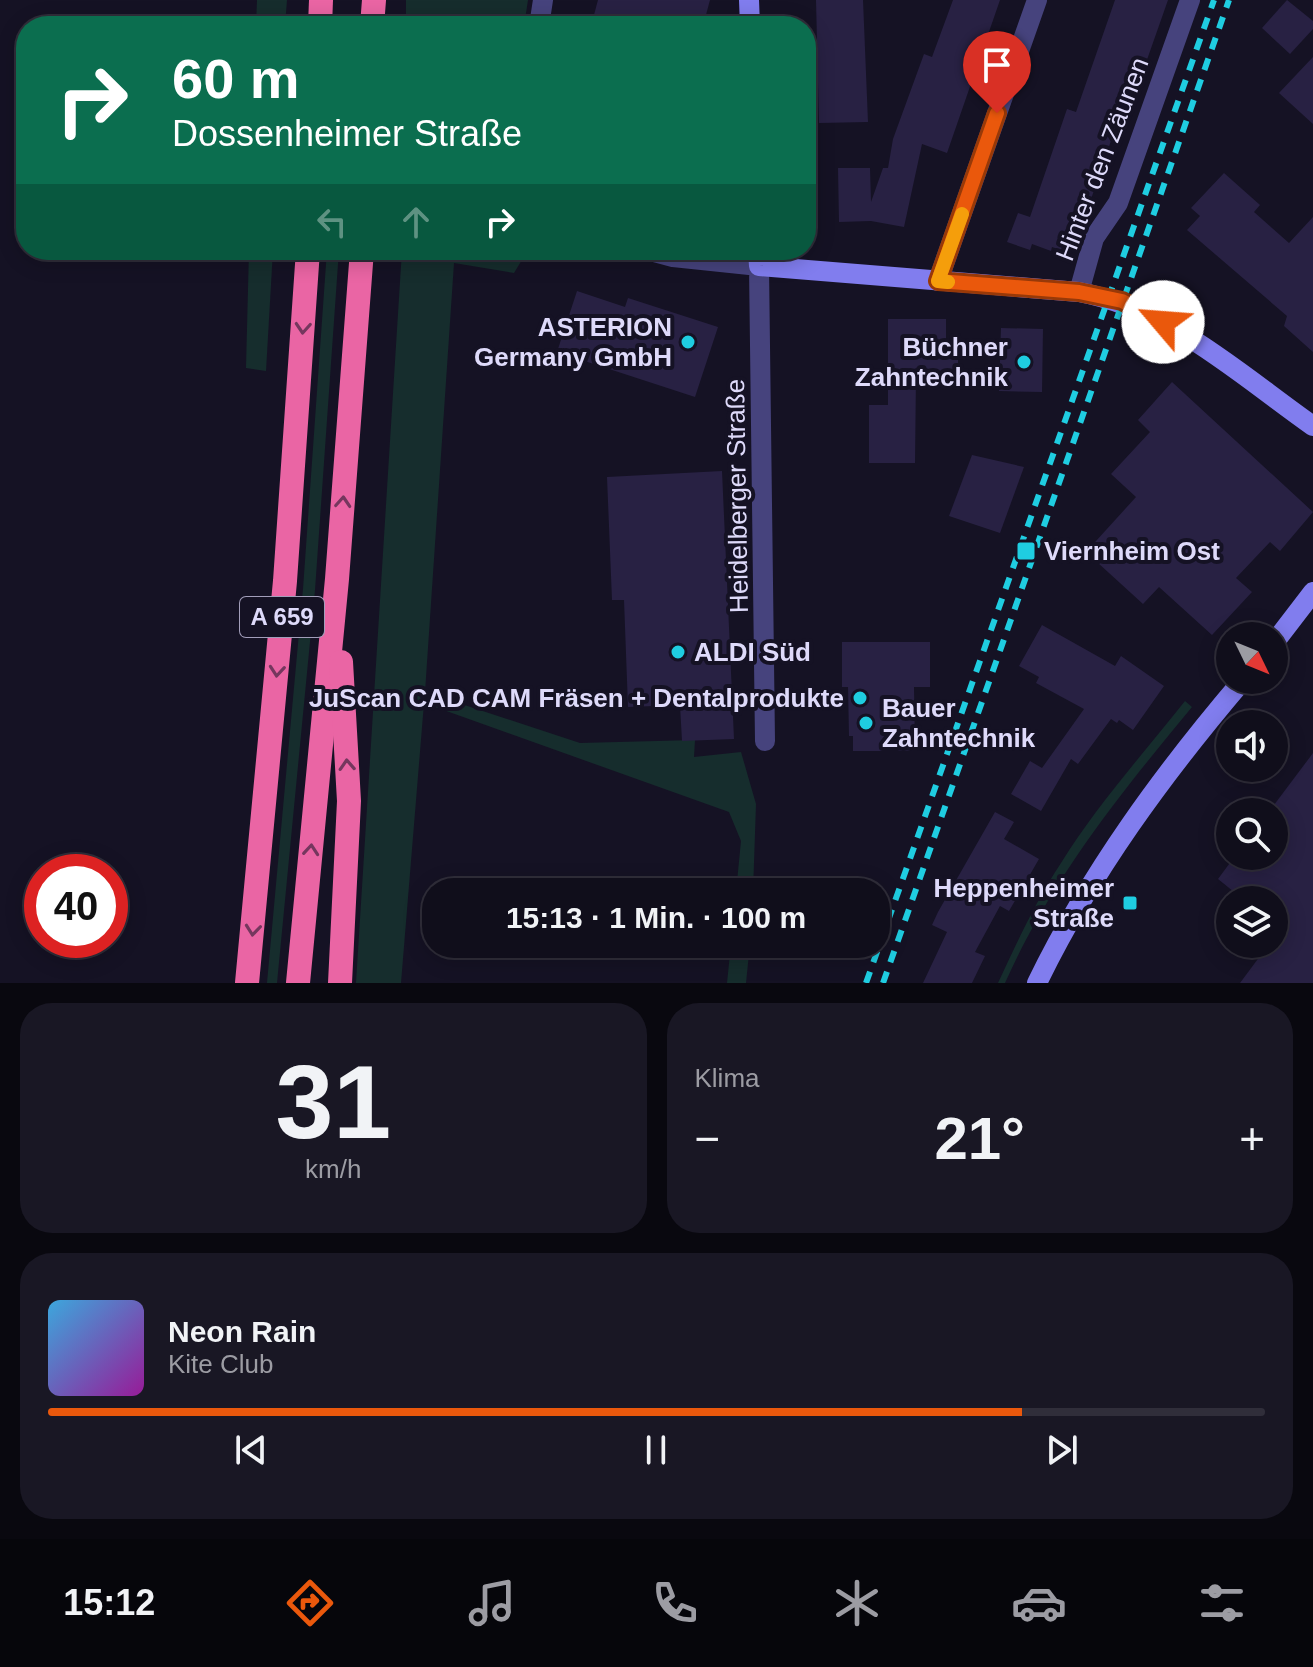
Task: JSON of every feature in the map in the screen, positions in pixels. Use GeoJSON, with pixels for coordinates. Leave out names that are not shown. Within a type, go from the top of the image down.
{"type":"FeatureCollection","features":[{"type":"Feature","properties":{"kind":"highway","name":"A 659"},"geometry":{"type":"LineString","coordinates":[[247,983],[285,581],[307,260]]}},
{"type":"Feature","properties":{"kind":"highway","name":"A 659"},"geometry":{"type":"LineString","coordinates":[[298,983],[337,579],[361,260]]}},
{"type":"Feature","properties":{"kind":"highway"},"geometry":{"type":"LineString","coordinates":[[337,579],[349,801],[340,983]]}},
{"type":"Feature","properties":{"kind":"street"},"geometry":{"type":"LineString","coordinates":[[938,281],[1037,0]]}},
{"type":"Feature","properties":{"kind":"street","name":"Hinter den Zäunen"},"geometry":{"type":"LineString","coordinates":[[1079,292],[1094,238],[1118,203],[1190,0]]}},
{"type":"Feature","properties":{"kind":"street","name":"Heidelberger Straße"},"geometry":{"type":"LineString","coordinates":[[759,260],[765,741]]}},
{"type":"Feature","properties":{"kind":"street"},"geometry":{"type":"LineString","coordinates":[[775,260],[938,281],[1079,292],[1122,301],[1222,358],[1313,426]]}},
{"type":"Feature","properties":{"kind":"street"},"geometry":{"type":"LineString","coordinates":[[1280,403],[1313,440]]}},
{"type":"Feature","properties":{"kind":"street"},"geometry":{"type":"LineString","coordinates":[[1293,621],[1313,592]]}},
{"type":"Feature","properties":{"kind":"street"},"geometry":{"type":"LineString","coordinates":[[1288,627],[1313,601]]}},
{"type":"Feature","properties":{"kind":"street"},"geometry":{"type":"LineString","coordinates":[[1037,983],[1092,882],[1146,799],[1232,694]]}},
{"type":"Feature","properties":{"kind":"green space"},"geometry":{"type":"Polygon","coordinates":[[[257,0],[287,0],[286,16],[256,16],[257,0]]]}},
{"type":"Feature","properties":{"kind":"green space"},"geometry":{"type":"Polygon","coordinates":[[[406,0],[528,0],[526,16],[406,16],[406,0]]]}},
{"type":"Feature","properties":{"kind":"green space"},"geometry":{"type":"Polygon","coordinates":[[[249,260],[272,260],[266,371],[246,368],[249,260]]]}},
{"type":"Feature","properties":{"kind":"green space"},"geometry":{"type":"Polygon","coordinates":[[[326,260],[338,260],[315,590],[277,983],[267,983],[303,589],[326,260]]]}},
{"type":"Feature","properties":{"kind":"green space"},"geometry":{"type":"Polygon","coordinates":[[[401,260],[522,260],[514,273],[454,263],[425,692],[580,743],[695,740],[694,757],[741,752],[756,804],[753,878],[737,878],[741,841],[729,812],[424,703],[401,983],[356,983],[401,260]]]}},
{"type":"Feature","properties":{"kind":"green space"},"geometry":{"type":"Polygon","coordinates":[[[1185,701],[1192,707],[1089,838],[1044,908],[1005,983],[998,983],[1035,907],[1075,842],[1185,701]]]}},
{"type":"Feature","properties":{"kind":"green space"},"geometry":{"type":"Polygon","coordinates":[[[730,958],[749,958],[746,983],[727,983],[730,958]]]}},
{"type":"Feature","properties":{"kind":"building"},"geometry":{"type":"Polygon","coordinates":[[[598,0],[710,0],[706,16],[594,16],[598,0]]]}},
{"type":"Feature","properties":{"kind":"building"},"geometry":{"type":"Polygon","coordinates":[[[816,0],[863,0],[868,122],[819,123],[816,0]]]}},
{"type":"Feature","properties":{"kind":"building"},"geometry":{"type":"Polygon","coordinates":[[[953,0],[1000,0],[947,153],[922,144],[904,227],[871,221],[839,222],[838,168],[870,168],[871,202],[883,168],[888,168],[893,139],[924,54],[932,57],[953,0]]]}},
{"type":"Feature","properties":{"kind":"building"},"geometry":{"type":"Polygon","coordinates":[[[1115,0],[1168,0],[1123,128],[1116,126],[1089,205],[1082,203],[1072,232],[1068,230],[1061,250],[1052,247],[1051,251],[1032,244],[1030,250],[1007,242],[1018,213],[1030,217],[1067,109],[1076,112],[1115,0]]]}},
{"type":"Feature","properties":{"kind":"building"},"geometry":{"type":"Polygon","coordinates":[[[1287,0],[1313,21],[1313,29],[1290,54],[1262,28],[1287,0]]]}},
{"type":"Feature","properties":{"kind":"building"},"geometry":{"type":"Polygon","coordinates":[[[1313,57],[1313,124],[1279,93],[1313,57]]]}},
{"type":"Feature","properties":{"kind":"building"},"geometry":{"type":"Polygon","coordinates":[[[1224,173],[1260,205],[1254,212],[1289,243],[1313,217],[1313,352],[1284,326],[1287,316],[1187,230],[1200,216],[1191,208],[1224,173]]]}},
{"type":"Feature","properties":{"kind":"building"},"geometry":{"type":"Polygon","coordinates":[[[577,291],[625,307],[628,298],[718,327],[695,397],[557,352],[577,291]]]}},
{"type":"Feature","properties":{"kind":"building"},"geometry":{"type":"Polygon","coordinates":[[[888,319],[946,319],[946,350],[958,349],[958,375],[916,375],[915,463],[869,463],[869,405],[888,405],[888,319]]]}},
{"type":"Feature","properties":{"kind":"building"},"geometry":{"type":"Polygon","coordinates":[[[1001,328],[1043,329],[1042,392],[999,391],[1001,328]]]}},
{"type":"Feature","properties":{"kind":"building"},"geometry":{"type":"Polygon","coordinates":[[[1172,382],[1313,512],[1280,551],[1270,542],[1236,578],[1252,592],[1224,622],[1216,622],[1216,631],[1212,635],[1159,587],[1143,604],[1086,552],[1136,497],[1111,474],[1150,432],[1138,420],[1172,382]]]}},
{"type":"Feature","properties":{"kind":"building"},"geometry":{"type":"Polygon","coordinates":[[[972,455],[1024,467],[1000,533],[949,516],[972,455]]]}},
{"type":"Feature","properties":{"kind":"building","name":"ALDI Süd"},"geometry":{"type":"Polygon","coordinates":[[[722,471],[734,739],[682,741],[680,705],[628,707],[624,600],[612,600],[607,477],[722,471]]]}},
{"type":"Feature","properties":{"kind":"building"},"geometry":{"type":"Polygon","coordinates":[[[1042,625],[1115,666],[1121,656],[1164,686],[1133,730],[1119,720],[1117,723],[1111,719],[1078,764],[1071,759],[1041,811],[1011,794],[1030,761],[1042,768],[1084,709],[1036,683],[1039,677],[1019,666],[1042,625]]]}},
{"type":"Feature","properties":{"kind":"building"},"geometry":{"type":"Polygon","coordinates":[[[842,642],[930,642],[930,687],[914,687],[915,751],[853,751],[853,736],[849,736],[848,687],[842,687],[842,642]]]}},
{"type":"Feature","properties":{"kind":"building"},"geometry":{"type":"Polygon","coordinates":[[[1313,753],[1313,983],[1240,983],[1259,958],[1288,958],[1288,886],[1227,886],[1218,879],[1225,870],[1288,870],[1288,798],[1279,798],[1313,753]]]}},
{"type":"Feature","properties":{"kind":"building"},"geometry":{"type":"Polygon","coordinates":[[[995,812],[1014,822],[1004,839],[1039,859],[1009,911],[1000,906],[975,952],[985,956],[972,983],[923,983],[947,932],[932,925],[995,812]]]}},
{"type":"Feature","properties":{"kind":"railway"},"geometry":{"type":"LineString","coordinates":[[866,983],[1214,0]]}},
{"type":"Feature","properties":{"kind":"railway"},"geometry":{"type":"LineString","coordinates":[[883,983],[1229,0]]}},
{"type":"Feature","properties":{"kind":"slow traffic"},"geometry":{"type":"LineString","coordinates":[[948,282],[938,281],[962,214]]}},
{"type":"Feature","properties":{"kind":"place","name":"ASTERION Germany GmbH"},"geometry":{"type":"Point","coordinates":[688,342]}},
{"type":"Feature","properties":{"kind":"place","name":"Büchner Zahntechnik"},"geometry":{"type":"Point","coordinates":[1024,362]}},
{"type":"Feature","properties":{"kind":"place","name":"Viernheim Ost"},"geometry":{"type":"Point","coordinates":[1026,551]}},
{"type":"Feature","properties":{"kind":"place","name":"ALDI Süd"},"geometry":{"type":"Point","coordinates":[678,652]}},
{"type":"Feature","properties":{"kind":"place","name":"JuScan CAD CAM Fräsen + Dentalprodukte"},"geometry":{"type":"Point","coordinates":[860,698]}},
{"type":"Feature","properties":{"kind":"place","name":"Bauer Zahntechnik"},"geometry":{"type":"Point","coordinates":[866,723]}},
{"type":"Feature","properties":{"kind":"place","name":"Heppenheimer Straße"},"geometry":{"type":"Point","coordinates":[1130,903]}},
{"type":"Feature","properties":{"kind":"route"},"geometry":{"type":"LineString","coordinates":[[997,113],[938,281],[1109,297],[1163,322]]}}]}
